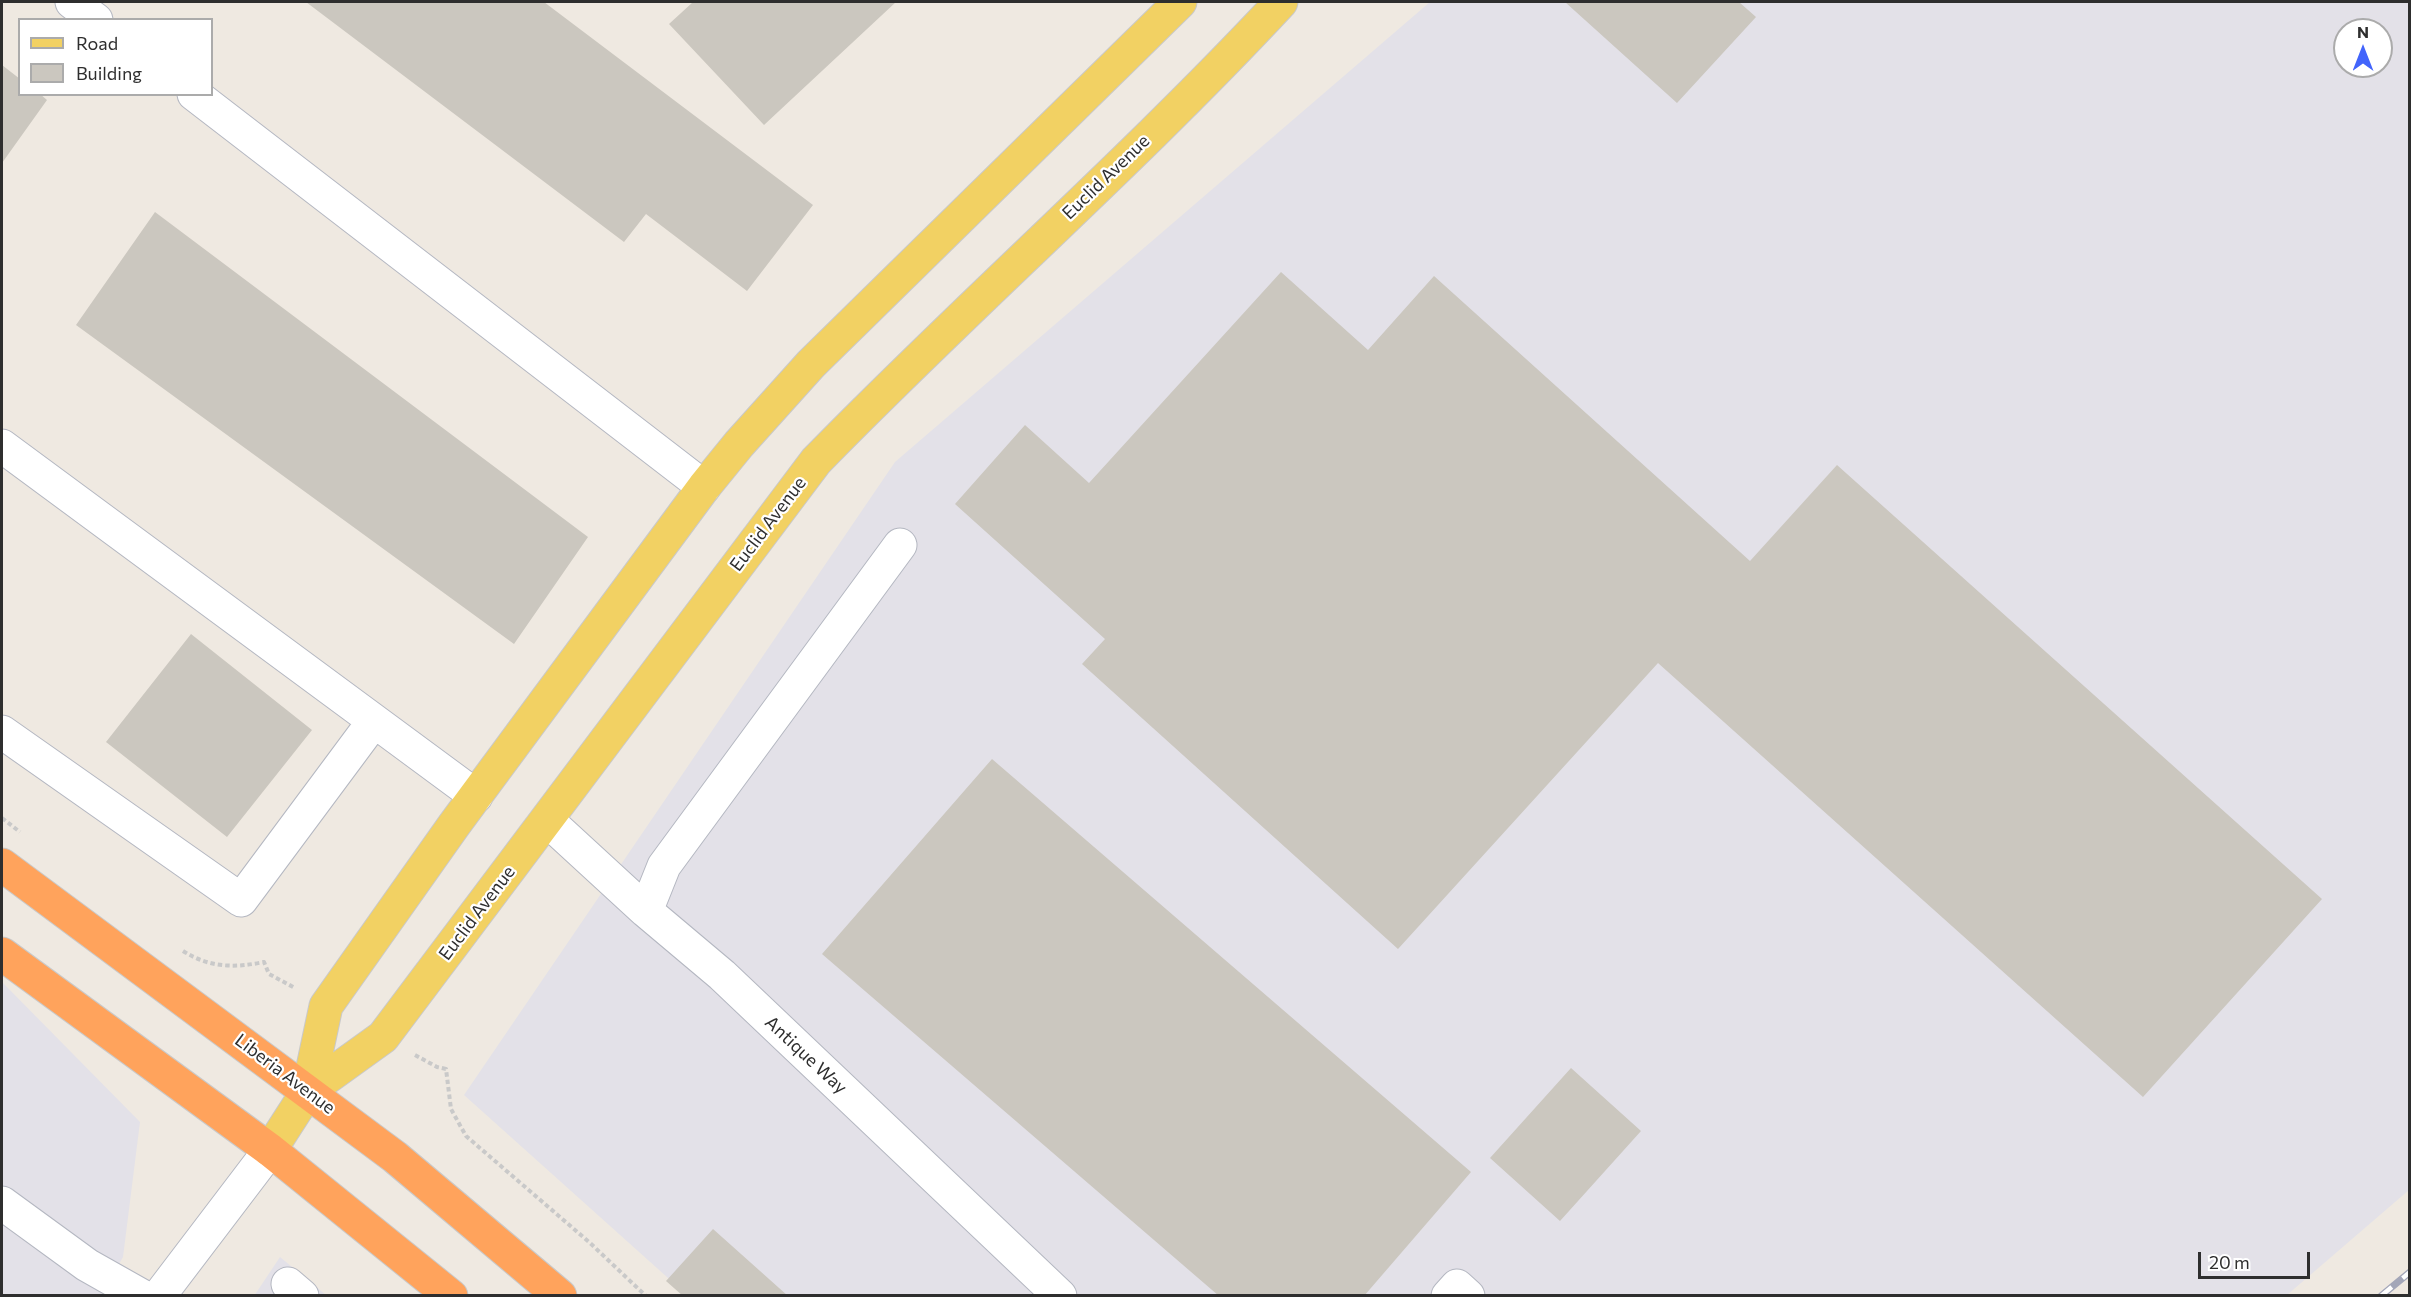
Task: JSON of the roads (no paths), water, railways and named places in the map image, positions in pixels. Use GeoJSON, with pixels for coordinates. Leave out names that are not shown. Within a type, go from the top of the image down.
{"type":"FeatureCollection","features":[{"type":"Feature","properties":{"kind":"highway","name":"Liberia Avenue"},"geometry":{"type":"LineString","coordinates":[[2,865],[308,1090],[427,1182],[560,1296]]}},
{"type":"Feature","properties":{"kind":"highway"},"geometry":{"type":"LineString","coordinates":[[2,954],[270,1150],[451,1296]]}},
{"type":"Feature","properties":{"kind":"main road","name":"Euclid Avenue"},"geometry":{"type":"LineString","coordinates":[[270,1150],[308,1090],[326,1005],[476,796],[704,487],[811,363],[1180,2]]}},
{"type":"Feature","properties":{"kind":"main road","name":"Euclid Avenue"},"geometry":{"type":"LineString","coordinates":[[308,1090],[383,1037],[816,461],[893,382],[1224,63],[1281,2]]}},
{"type":"Feature","properties":{"kind":"street"},"geometry":{"type":"LineString","coordinates":[[72,2],[93,18]]}},
{"type":"Feature","properties":{"kind":"street"},"geometry":{"type":"LineString","coordinates":[[197,96],[704,487]]}},
{"type":"Feature","properties":{"kind":"street"},"geometry":{"type":"LineString","coordinates":[[2,446],[476,796]]}},
{"type":"Feature","properties":{"kind":"street"},"geometry":{"type":"LineString","coordinates":[[646,911],[664,866],[900,545]]}},
{"type":"Feature","properties":{"kind":"street"},"geometry":{"type":"LineString","coordinates":[[2,732],[241,900],[374,721]]}},
{"type":"Feature","properties":{"kind":"street","name":"Antique Way"},"geometry":{"type":"LineString","coordinates":[[547,820],[646,911],[722,975],[1060,1296]]}},
{"type":"Feature","properties":{"kind":"street","name":"Euclid Avenue"},"geometry":{"type":"LineString","coordinates":[[159,1296],[270,1150]]}},
{"type":"Feature","properties":{"kind":"street"},"geometry":{"type":"LineString","coordinates":[[2,1203],[87,1265],[142,1296]]}},
{"type":"Feature","properties":{"kind":"street"},"geometry":{"type":"LineString","coordinates":[[1448,1296],[1457,1286],[1468,1296]]}},
{"type":"Feature","properties":{"kind":"railway"},"geometry":{"type":"LineString","coordinates":[[2381,1296],[2410,1272]]}}]}
